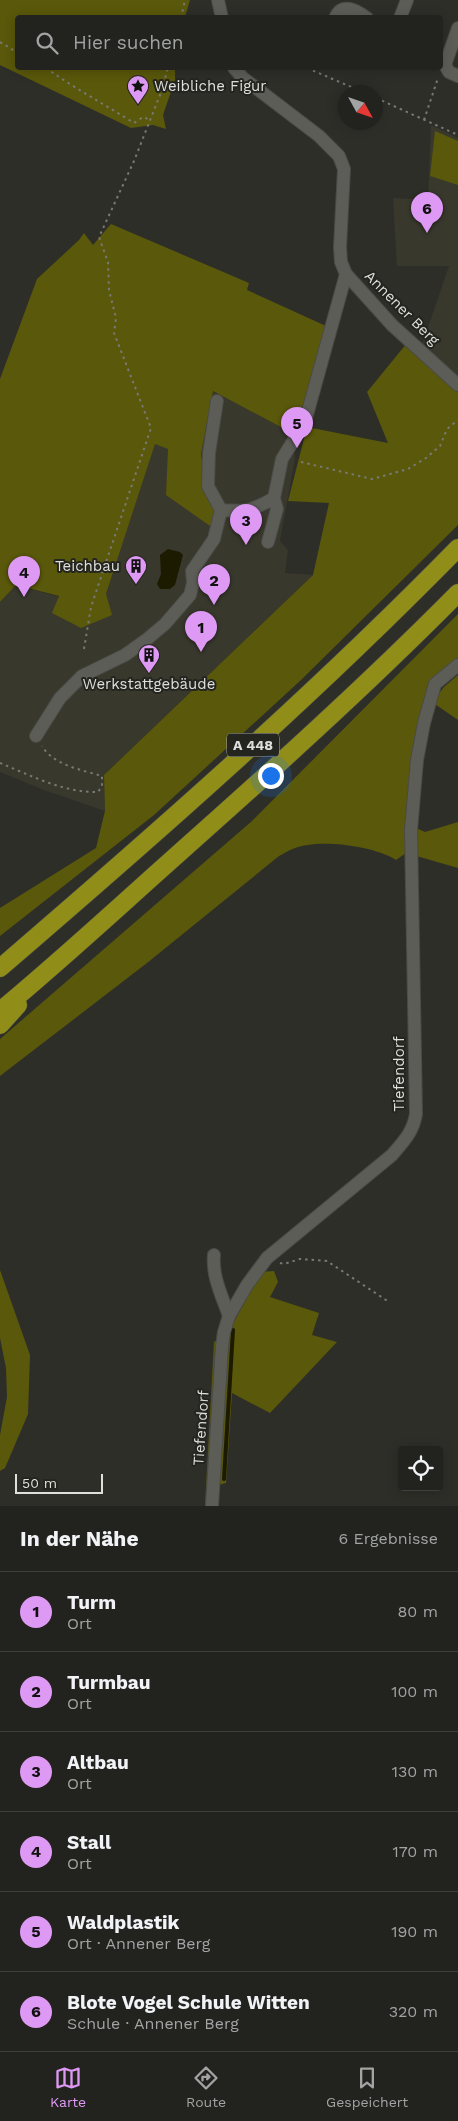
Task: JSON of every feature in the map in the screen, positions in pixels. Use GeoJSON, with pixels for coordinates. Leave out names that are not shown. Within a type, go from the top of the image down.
{"type":"FeatureCollection","features":[{"type":"Feature","properties":{"kind":"highway","name":"A 448"},"geometry":{"type":"LineString","coordinates":[[0,968],[155,833],[312,692],[458,548]]}},
{"type":"Feature","properties":{"kind":"highway","name":"A 448"},"geometry":{"type":"LineString","coordinates":[[0,1010],[41,977],[342,707],[458,593]]}},
{"type":"Feature","properties":{"kind":"highway"},"geometry":{"type":"LineString","coordinates":[[0,1025],[41,977]]}},
{"type":"Feature","properties":{"kind":"street"},"geometry":{"type":"LineString","coordinates":[[218,0],[221,15]]}},
{"type":"Feature","properties":{"kind":"street"},"geometry":{"type":"LineString","coordinates":[[401,15],[407,0]]}},
{"type":"Feature","properties":{"kind":"street"},"geometry":{"type":"LineString","coordinates":[[337,15],[342,9],[349,8],[362,15]]}},
{"type":"Feature","properties":{"kind":"street"},"geometry":{"type":"LineString","coordinates":[[458,28],[456,43],[445,65],[452,74],[458,76]]}},
{"type":"Feature","properties":{"kind":"street","name":"Annener Berg"},"geometry":{"type":"LineString","coordinates":[[236,70],[243,78],[319,136],[342,161],[344,169],[340,247],[346,274],[392,325],[458,385]]}},
{"type":"Feature","properties":{"kind":"street","name":"Annener Berg"},"geometry":{"type":"LineString","coordinates":[[268,542],[277,509],[274,498],[282,459],[305,422],[346,274]]}},
{"type":"Feature","properties":{"kind":"street"},"geometry":{"type":"LineString","coordinates":[[36,736],[60,698],[82,676],[125,655],[146,640],[165,624],[190,595],[193,583],[192,571],[214,539],[221,510],[208,486],[209,453],[217,401]]}},
{"type":"Feature","properties":{"kind":"street"},"geometry":{"type":"LineString","coordinates":[[221,510],[235,511],[256,508],[274,498]]}},
{"type":"Feature","properties":{"kind":"street","name":"Tiefendorf"},"geometry":{"type":"LineString","coordinates":[[212,1506],[222,1346],[229,1316],[247,1285],[267,1258],[392,1155],[409,1137],[414,1128],[416,1114],[411,830],[416,760],[435,684],[458,665]]}},
{"type":"Feature","properties":{"kind":"street"},"geometry":{"type":"LineString","coordinates":[[214,1255],[213,1268],[229,1316]]}},
{"type":"Feature","properties":{"kind":"path"},"geometry":{"type":"LineString","coordinates":[[182,15],[185,0]]}},
{"type":"Feature","properties":{"kind":"path"},"geometry":{"type":"LineString","coordinates":[[0,42],[15,51]]}},
{"type":"Feature","properties":{"kind":"path"},"geometry":{"type":"LineString","coordinates":[[49,70],[68,84],[106,104],[134,123],[143,117],[150,120]]}},
{"type":"Feature","properties":{"kind":"path"},"geometry":{"type":"LineString","coordinates":[[84,649],[91,607],[151,428],[114,333],[116,318],[109,290],[108,262],[99,237],[150,120],[167,70]]}},
{"type":"Feature","properties":{"kind":"path"},"geometry":{"type":"LineString","coordinates":[[312,70],[347,85]]}},
{"type":"Feature","properties":{"kind":"path"},"geometry":{"type":"LineString","coordinates":[[424,120],[442,70]]}},
{"type":"Feature","properties":{"kind":"path"},"geometry":{"type":"LineString","coordinates":[[383,101],[458,135]]}},
{"type":"Feature","properties":{"kind":"path"},"geometry":{"type":"LineString","coordinates":[[301,462],[372,479],[408,469],[426,458],[440,446],[447,429],[458,420]]}},
{"type":"Feature","properties":{"kind":"path"},"geometry":{"type":"LineString","coordinates":[[0,763],[36,778],[83,792],[98,792],[102,786],[102,776],[73,768],[46,754],[36,736]]}},
{"type":"Feature","properties":{"kind":"path"},"geometry":{"type":"LineString","coordinates":[[267,1258],[284,1264],[300,1259],[327,1261],[389,1302]]}},
{"type":"Feature","properties":{"kind":"shaded area"},"geometry":{"type":"Polygon","coordinates":[[[0,0],[190,0],[186,15],[15,15],[15,70],[175,70],[175,80],[163,115],[166,129],[153,125],[131,128],[0,65],[0,0]]]}},
{"type":"Feature","properties":{"kind":"shaded area"},"geometry":{"type":"Polygon","coordinates":[[[431,125],[458,138],[458,378],[422,345],[449,266],[397,266],[393,198],[428,200],[431,125]]]}},
{"type":"Feature","properties":{"kind":"shaded area"},"geometry":{"type":"Polygon","coordinates":[[[435,131],[458,141],[458,185],[430,176],[435,131]]]}},
{"type":"Feature","properties":{"kind":"shaded area"},"geometry":{"type":"Polygon","coordinates":[[[111,224],[249,283],[247,290],[326,326],[301,421],[296,432],[290,432],[213,391],[201,454],[208,496],[216,511],[210,526],[166,495],[168,449],[155,444],[106,594],[112,615],[81,628],[52,613],[59,596],[16,585],[0,602],[0,379],[37,279],[79,240],[84,233],[93,245],[111,224]]]}},
{"type":"Feature","properties":{"kind":"shaded area"},"geometry":{"type":"Polygon","coordinates":[[[407,343],[458,387],[458,525],[301,680],[154,815],[0,936],[0,908],[96,848],[105,811],[104,775],[313,575],[329,503],[288,501],[307,427],[388,443],[367,392],[407,343]]]}},
{"type":"Feature","properties":{"kind":"shaded area"},"geometry":{"type":"Polygon","coordinates":[[[213,391],[290,432],[295,458],[280,541],[288,550],[285,573],[313,575],[104,775],[105,811],[44,790],[0,772],[0,602],[16,585],[59,597],[106,594],[155,443],[169,449],[166,495],[208,496],[201,454],[213,391]]]}},
{"type":"Feature","properties":{"kind":"shaded area"},"geometry":{"type":"Polygon","coordinates":[[[168,549],[180,552],[183,555],[175,585],[170,589],[160,589],[157,584],[161,574],[160,555],[168,549]]]}},
{"type":"Feature","properties":{"kind":"shaded area"},"geometry":{"type":"Polygon","coordinates":[[[458,614],[458,663],[430,687],[405,823],[425,832],[458,822],[458,868],[406,853],[396,860],[387,855],[353,846],[318,844],[300,846],[279,856],[147,963],[0,1076],[0,1039],[252,821],[458,614]]]}},
{"type":"Feature","properties":{"kind":"shaded area"},"geometry":{"type":"Polygon","coordinates":[[[458,675],[458,720],[432,702],[444,687],[458,675]]]}},
{"type":"Feature","properties":{"kind":"shaded area"},"geometry":{"type":"Polygon","coordinates":[[[0,1270],[30,1355],[28,1414],[5,1468],[0,1471],[0,1435],[7,1397],[6,1368],[0,1338],[0,1270]]]}},
{"type":"Feature","properties":{"kind":"shaded area"},"geometry":{"type":"Polygon","coordinates":[[[274,1271],[278,1282],[270,1297],[319,1313],[312,1335],[337,1342],[270,1413],[232,1393],[226,1483],[210,1487],[208,1506],[205,1506],[214,1342],[228,1333],[261,1272],[274,1271]]]}},
{"type":"Feature","properties":{"kind":"waterway"},"geometry":{"type":"LineString","coordinates":[[224,1479],[233,1330]]}},
{"type":"Feature","properties":{"kind":"place","name":"Weibliche Figur"},"geometry":{"type":"Point","coordinates":[138,105]}},
{"type":"Feature","properties":{"kind":"place","name":"Blote Vogel Schule Witten"},"geometry":{"type":"Point","coordinates":[427,233]}},
{"type":"Feature","properties":{"kind":"place","name":"Waldplastik"},"geometry":{"type":"Point","coordinates":[297,448]}},
{"type":"Feature","properties":{"kind":"place","name":"Altbau"},"geometry":{"type":"Point","coordinates":[246,545]}},
{"type":"Feature","properties":{"kind":"place","name":"Teichbau"},"geometry":{"type":"Point","coordinates":[136,585]}},
{"type":"Feature","properties":{"kind":"place","name":"Stall"},"geometry":{"type":"Point","coordinates":[24,597]}},
{"type":"Feature","properties":{"kind":"place","name":"Turmbau"},"geometry":{"type":"Point","coordinates":[214,605]}},
{"type":"Feature","properties":{"kind":"place","name":"Turm"},"geometry":{"type":"Point","coordinates":[201,652]}},
{"type":"Feature","properties":{"kind":"place","name":"Werkstattgebäude"},"geometry":{"type":"Point","coordinates":[149,674]}}]}
